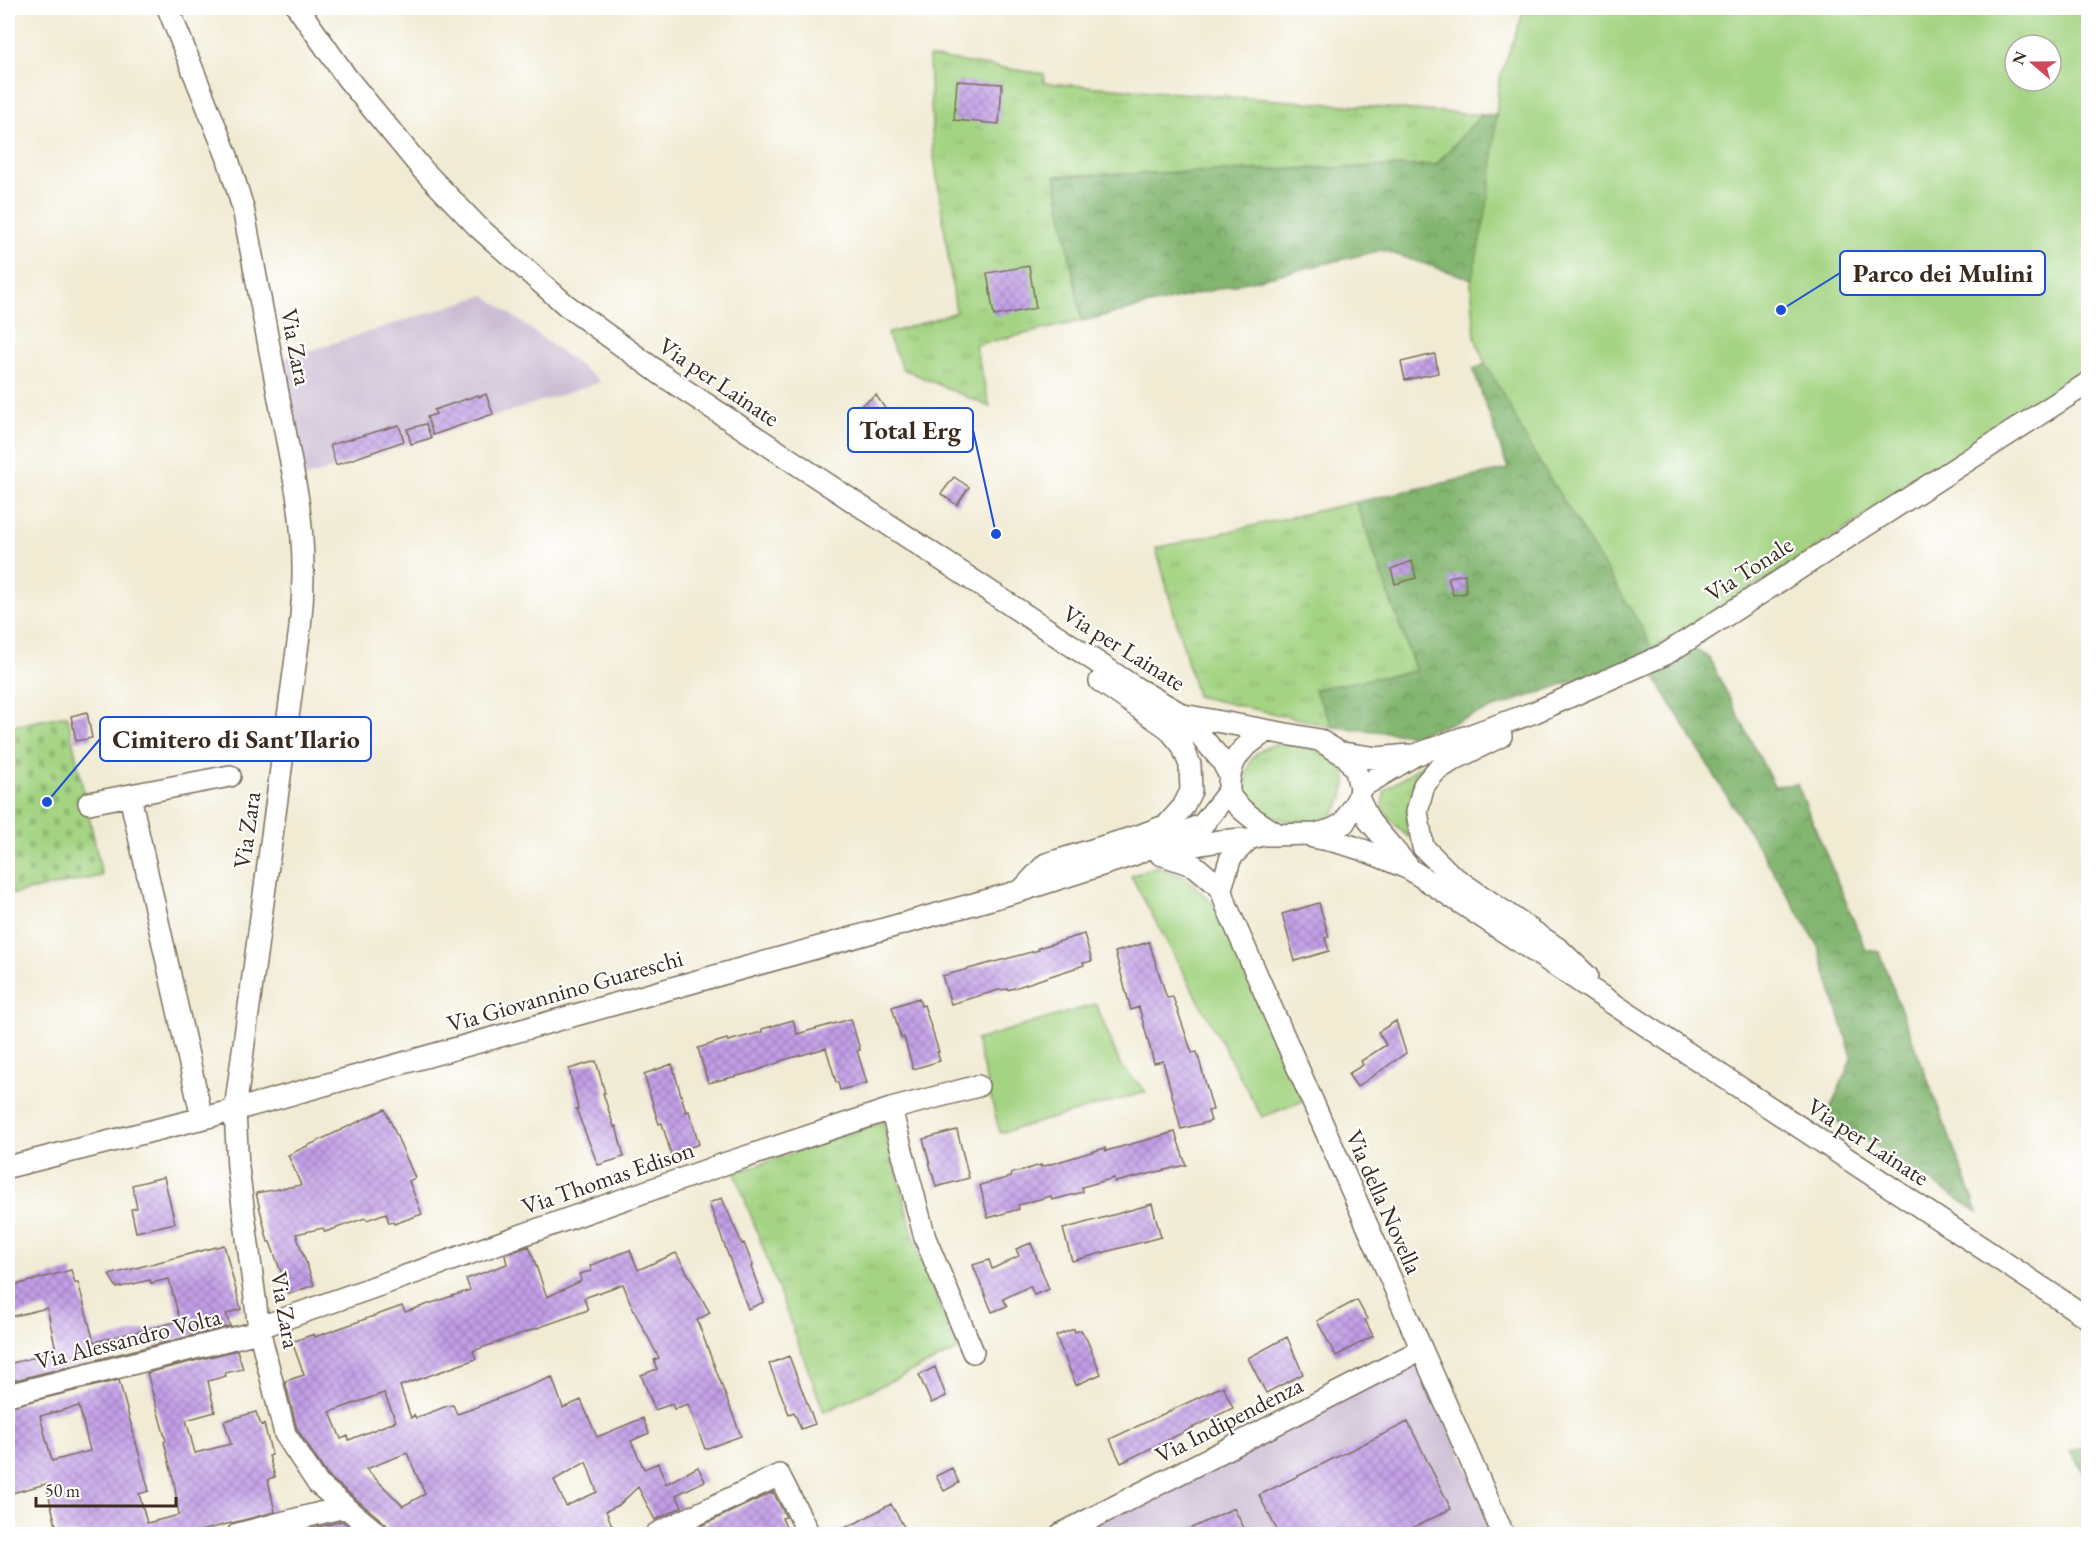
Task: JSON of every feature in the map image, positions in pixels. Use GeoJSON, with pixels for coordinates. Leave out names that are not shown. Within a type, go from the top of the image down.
{"type":"FeatureCollection","features":[{"type":"Feature","properties":{"kind":"street","name":"Via Zara"},"geometry":{"type":"LineString","coordinates":[[168,8],[227,156],[243,208],[297,494],[303,538],[302,617],[235,1110],[238,1168],[259,1329],[285,1434],[318,1484],[378,1534]]}},
{"type":"Feature","properties":{"kind":"street","name":"Via per Lainate"},"geometry":{"type":"LineString","coordinates":[[298,8],[347,78],[397,140],[471,220],[536,280],[629,353],[1137,688],[1183,715],[1222,761],[1229,783]]}},
{"type":"Feature","properties":{"kind":"street","name":"Via Tonale"},"geometry":{"type":"LineString","coordinates":[[1415,755],[1535,712],[1666,654],[2088,383]]}},
{"type":"Feature","properties":{"kind":"street"},"geometry":{"type":"LineString","coordinates":[[989,591],[1006,615],[1168,729],[1182,745],[1190,765],[1191,791],[1184,807],[1167,825],[1046,864],[1020,891]]}},
{"type":"Feature","properties":{"kind":"street","name":"Via per Lainate"},"geometry":{"type":"LineString","coordinates":[[1535,712],[1516,729],[1453,760],[1436,771],[1424,785],[1417,812],[1423,847],[1452,876],[1560,950],[1619,1008]]}},
{"type":"Feature","properties":{"kind":"street","name":"Via per Lainate"},"geometry":{"type":"LineString","coordinates":[[1183,715],[1267,731]]}},
{"type":"Feature","properties":{"kind":"street"},"geometry":{"type":"LineString","coordinates":[[1160,854],[1203,833],[1229,783],[1233,764],[1241,749],[1267,731],[1319,740],[1347,757],[1356,771],[1359,793],[1415,755]]}},
{"type":"Feature","properties":{"kind":"street"},"geometry":{"type":"LineString","coordinates":[[1341,753],[1377,758],[1415,755]]}},
{"type":"Feature","properties":{"kind":"street"},"geometry":{"type":"LineString","coordinates":[[89,803],[230,776]]}},
{"type":"Feature","properties":{"kind":"street"},"geometry":{"type":"LineString","coordinates":[[1229,783],[1231,798],[1242,809],[1288,835]]}},
{"type":"Feature","properties":{"kind":"street","name":"Via per Lainate"},"geometry":{"type":"LineString","coordinates":[[1359,793],[1370,822],[1411,870]]}},
{"type":"Feature","properties":{"kind":"street","name":"Via per Lainate"},"geometry":{"type":"LineString","coordinates":[[1203,833],[1227,839],[1250,839],[1262,835],[1332,831],[1350,816],[1359,793]]}},
{"type":"Feature","properties":{"kind":"street"},"geometry":{"type":"LineString","coordinates":[[130,796],[202,1118]]}},
{"type":"Feature","properties":{"kind":"street"},"geometry":{"type":"LineString","coordinates":[[1133,855],[1203,833]]}},
{"type":"Feature","properties":{"kind":"street","name":"Via della Novella"},"geometry":{"type":"LineString","coordinates":[[1203,833],[1214,882],[1503,1534]]}},
{"type":"Feature","properties":{"kind":"street","name":"Via per Lainate"},"geometry":{"type":"LineString","coordinates":[[1288,835],[1332,840],[1373,853],[1411,870],[2088,1318]]}},
{"type":"Feature","properties":{"kind":"street"},"geometry":{"type":"LineString","coordinates":[[1133,855],[1160,854],[1195,866],[1214,882],[1231,857],[1250,839]]}},
{"type":"Feature","properties":{"kind":"street","name":"Via Giovannino Guareschi"},"geometry":{"type":"LineString","coordinates":[[8,1167],[235,1110],[1020,891],[1133,855]]}},
{"type":"Feature","properties":{"kind":"street","name":"Via Thomas Edison"},"geometry":{"type":"LineString","coordinates":[[259,1329],[727,1163],[891,1109],[978,1086]]}},
{"type":"Feature","properties":{"kind":"street"},"geometry":{"type":"LineString","coordinates":[[891,1109],[925,1238],[973,1352]]}},
{"type":"Feature","properties":{"kind":"street","name":"Via Alessandro Volta"},"geometry":{"type":"LineString","coordinates":[[8,1395],[250,1334],[259,1329]]}},
{"type":"Feature","properties":{"kind":"street","name":"Via Indipendenza"},"geometry":{"type":"LineString","coordinates":[[1061,1534],[1421,1350]]}},
{"type":"Feature","properties":{"kind":"street"},"geometry":{"type":"LineString","coordinates":[[656,1534],[779,1475],[809,1534]]}},
{"type":"Feature","properties":{"kind":"street"},"geometry":{"type":"LineString","coordinates":[[238,1534],[344,1507]]}},
{"type":"Feature","properties":{"kind":"shaded area"},"geometry":{"type":"Polygon","coordinates":[[[485,295],[601,382],[304,478],[280,360],[485,295]]]}},
{"type":"Feature","properties":{"kind":"shaded area"},"geometry":{"type":"Polygon","coordinates":[[[1418,1359],[1497,1534],[1073,1534],[1418,1359]]]}},
{"type":"Feature","properties":{"kind":"green space"},"geometry":{"type":"Polygon","coordinates":[[[1525,8],[2088,8],[2088,374],[1736,599],[1652,648],[1640,624],[1529,445],[1484,361],[1475,337],[1471,283],[1492,172],[1499,80],[1525,8]]]}},
{"type":"Feature","properties":{"kind":"green space"},"geometry":{"type":"Polygon","coordinates":[[[929,57],[1044,74],[1044,83],[1481,115],[1436,165],[1056,176],[1082,321],[975,345],[990,407],[903,369],[887,334],[956,312],[933,149],[929,57]]]}},
{"type":"Feature","properties":{"kind":"green space"},"geometry":{"type":"Polygon","coordinates":[[[1516,114],[1487,284],[1382,250],[1082,321],[1055,176],[1436,165],[1481,115],[1516,114]]]}},
{"type":"Feature","properties":{"kind":"green space"},"geometry":{"type":"Polygon","coordinates":[[[1503,357],[1665,630],[1709,658],[1774,786],[1797,784],[1866,950],[1879,952],[1978,1212],[1828,1115],[1852,1057],[1817,943],[1642,657],[1416,735],[1333,727],[1314,689],[1416,671],[1356,502],[1508,469],[1473,369],[1503,357]]]}},
{"type":"Feature","properties":{"kind":"green space"},"geometry":{"type":"Polygon","coordinates":[[[1356,502],[1416,671],[1315,689],[1333,727],[1197,696],[1156,548],[1356,502]]]}},
{"type":"Feature","properties":{"kind":"green space"},"geometry":{"type":"Polygon","coordinates":[[[67,715],[102,876],[8,895],[8,727],[67,715]]]}},
{"type":"Feature","properties":{"kind":"green space"},"geometry":{"type":"Polygon","coordinates":[[[1286,743],[1318,751],[1337,762],[1343,770],[1346,780],[1340,803],[1336,810],[1319,822],[1296,822],[1272,816],[1253,804],[1248,797],[1246,778],[1252,760],[1266,747],[1286,743]]]}},
{"type":"Feature","properties":{"kind":"green space"},"geometry":{"type":"Polygon","coordinates":[[[1434,762],[1408,812],[1408,837],[1387,816],[1382,805],[1385,790],[1421,766],[1434,762]]]}},
{"type":"Feature","properties":{"kind":"green space"},"geometry":{"type":"Polygon","coordinates":[[[1157,866],[1187,878],[1216,907],[1303,1101],[1262,1117],[1131,876],[1157,866]]]}},
{"type":"Feature","properties":{"kind":"green space"},"geometry":{"type":"Polygon","coordinates":[[[1096,1004],[1120,1064],[1146,1092],[1000,1133],[976,1040],[1096,1004]]]}},
{"type":"Feature","properties":{"kind":"green space"},"geometry":{"type":"Polygon","coordinates":[[[883,1122],[919,1256],[958,1350],[824,1412],[735,1173],[883,1122]]]}},
{"type":"Feature","properties":{"kind":"green space"},"geometry":{"type":"Polygon","coordinates":[[[2088,1444],[2088,1478],[2070,1452],[2088,1444]]]}},
{"type":"Feature","properties":{"kind":"building"},"geometry":{"type":"Polygon","coordinates":[[[957,81],[1002,84],[999,124],[954,120],[957,81]]]}},
{"type":"Feature","properties":{"kind":"building"},"geometry":{"type":"Polygon","coordinates":[[[1029,266],[1036,308],[994,316],[987,273],[1029,266]]]}},
{"type":"Feature","properties":{"kind":"building"},"geometry":{"type":"Polygon","coordinates":[[[1435,354],[1438,373],[1405,380],[1401,362],[1435,354]]]}},
{"type":"Feature","properties":{"kind":"building"},"geometry":{"type":"Polygon","coordinates":[[[486,394],[493,414],[433,435],[427,417],[436,414],[434,410],[486,394]]]}},
{"type":"Feature","properties":{"kind":"building"},"geometry":{"type":"Polygon","coordinates":[[[876,395],[888,413],[867,427],[864,422],[858,426],[850,413],[876,395]]]}},
{"type":"Feature","properties":{"kind":"building"},"geometry":{"type":"Polygon","coordinates":[[[426,424],[431,438],[411,444],[407,429],[426,424]]]}},
{"type":"Feature","properties":{"kind":"building"},"geometry":{"type":"Polygon","coordinates":[[[399,425],[404,441],[336,465],[330,445],[399,425]]]}},
{"type":"Feature","properties":{"kind":"building"},"geometry":{"type":"Polygon","coordinates":[[[954,477],[969,487],[957,505],[941,494],[954,477]]]}},
{"type":"Feature","properties":{"kind":"building"},"geometry":{"type":"Polygon","coordinates":[[[1412,561],[1416,578],[1395,584],[1391,569],[1412,561]]]}},
{"type":"Feature","properties":{"kind":"building"},"geometry":{"type":"Polygon","coordinates":[[[1465,574],[1466,593],[1453,595],[1448,577],[1465,574]]]}},
{"type":"Feature","properties":{"kind":"building"},"geometry":{"type":"Polygon","coordinates":[[[87,712],[92,738],[76,741],[71,716],[87,712]]]}},
{"type":"Feature","properties":{"kind":"building"},"geometry":{"type":"Polygon","coordinates":[[[1319,903],[1329,937],[1325,938],[1329,951],[1295,961],[1282,914],[1319,903]]]}},
{"type":"Feature","properties":{"kind":"building"},"geometry":{"type":"Polygon","coordinates":[[[1084,934],[1092,961],[1008,990],[999,990],[951,1004],[942,976],[1039,950],[1038,948],[1084,934]]]}},
{"type":"Feature","properties":{"kind":"building"},"geometry":{"type":"Polygon","coordinates":[[[1149,942],[1167,998],[1173,997],[1192,1053],[1197,1052],[1213,1110],[1208,1111],[1211,1121],[1181,1129],[1163,1061],[1154,1063],[1139,1007],[1131,1010],[1115,952],[1149,942]]]}},
{"type":"Feature","properties":{"kind":"building"},"geometry":{"type":"Polygon","coordinates":[[[919,998],[921,1006],[924,1005],[940,1061],[913,1069],[892,1007],[919,998]]]}},
{"type":"Feature","properties":{"kind":"building"},"geometry":{"type":"Polygon","coordinates":[[[851,1019],[860,1050],[857,1051],[867,1083],[840,1090],[826,1048],[780,1061],[753,1072],[708,1083],[698,1048],[762,1032],[762,1029],[793,1020],[797,1034],[851,1019]]]}},
{"type":"Feature","properties":{"kind":"building"},"geometry":{"type":"Polygon","coordinates":[[[1396,1021],[1406,1053],[1357,1087],[1348,1074],[1363,1065],[1361,1061],[1386,1045],[1378,1032],[1396,1021]]]}},
{"type":"Feature","properties":{"kind":"building"},"geometry":{"type":"Polygon","coordinates":[[[596,1061],[605,1093],[603,1093],[614,1127],[616,1126],[624,1157],[598,1165],[576,1109],[578,1109],[569,1069],[596,1061]]]}},
{"type":"Feature","properties":{"kind":"building"},"geometry":{"type":"Polygon","coordinates":[[[672,1064],[686,1112],[689,1111],[699,1144],[671,1154],[644,1074],[672,1064]]]}},
{"type":"Feature","properties":{"kind":"building"},"geometry":{"type":"Polygon","coordinates":[[[385,1109],[415,1178],[409,1181],[422,1214],[394,1224],[389,1223],[386,1213],[325,1232],[323,1228],[296,1234],[314,1285],[289,1294],[270,1242],[268,1242],[256,1193],[301,1185],[288,1155],[385,1109]]]}},
{"type":"Feature","properties":{"kind":"building"},"geometry":{"type":"Polygon","coordinates":[[[957,1130],[969,1178],[936,1187],[923,1139],[957,1130]]]}},
{"type":"Feature","properties":{"kind":"building"},"geometry":{"type":"Polygon","coordinates":[[[1175,1132],[1186,1165],[1115,1182],[1114,1178],[1082,1187],[1083,1192],[1052,1200],[1051,1196],[1018,1205],[1019,1209],[988,1218],[980,1185],[1011,1177],[1012,1173],[1041,1165],[1041,1167],[1105,1148],[1106,1151],[1175,1132]]]}},
{"type":"Feature","properties":{"kind":"building"},"geometry":{"type":"Polygon","coordinates":[[[164,1177],[175,1223],[136,1232],[131,1209],[137,1208],[132,1185],[164,1177]]]}},
{"type":"Feature","properties":{"kind":"building"},"geometry":{"type":"Polygon","coordinates":[[[722,1198],[742,1244],[744,1243],[764,1302],[748,1309],[709,1203],[722,1198]]]}},
{"type":"Feature","properties":{"kind":"building"},"geometry":{"type":"Polygon","coordinates":[[[1152,1204],[1161,1237],[1072,1261],[1063,1229],[1152,1204]]]}},
{"type":"Feature","properties":{"kind":"building"},"geometry":{"type":"Polygon","coordinates":[[[1031,1243],[1049,1289],[1034,1295],[1030,1286],[1003,1299],[1007,1306],[992,1312],[973,1265],[989,1260],[992,1269],[1019,1256],[1016,1249],[1031,1243]]]}},
{"type":"Feature","properties":{"kind":"building"},"geometry":{"type":"Polygon","coordinates":[[[224,1245],[241,1309],[226,1314],[230,1326],[8,1382],[8,1364],[56,1350],[47,1308],[10,1317],[8,1287],[71,1270],[75,1283],[78,1282],[94,1342],[180,1321],[169,1279],[151,1283],[150,1280],[117,1288],[109,1275],[224,1245]]]}},
{"type":"Feature","properties":{"kind":"building"},"geometry":{"type":"Polygon","coordinates":[[[529,1246],[547,1297],[581,1281],[579,1274],[592,1271],[590,1266],[630,1250],[638,1270],[676,1253],[710,1313],[697,1320],[741,1436],[705,1449],[688,1404],[674,1409],[672,1404],[655,1410],[641,1375],[657,1369],[654,1360],[659,1358],[632,1307],[623,1284],[584,1298],[588,1310],[473,1351],[476,1359],[400,1386],[411,1418],[414,1415],[416,1418],[453,1405],[457,1414],[552,1377],[563,1408],[581,1400],[597,1437],[643,1418],[649,1433],[631,1441],[644,1469],[658,1463],[666,1484],[698,1467],[705,1481],[676,1495],[682,1507],[655,1520],[638,1487],[619,1505],[606,1511],[613,1528],[599,1534],[390,1534],[386,1524],[327,1475],[297,1429],[285,1381],[304,1375],[292,1342],[314,1334],[315,1337],[402,1306],[405,1312],[470,1290],[466,1279],[507,1264],[505,1255],[529,1246]],[[384,1393],[330,1412],[341,1439],[348,1436],[349,1440],[396,1421],[384,1393]],[[407,1453],[366,1469],[403,1506],[425,1494],[407,1453]],[[586,1462],[554,1480],[566,1506],[597,1492],[586,1462]]]}},
{"type":"Feature","properties":{"kind":"building"},"geometry":{"type":"Polygon","coordinates":[[[1357,1300],[1373,1336],[1336,1356],[1317,1321],[1357,1300]]]}},
{"type":"Feature","properties":{"kind":"building"},"geometry":{"type":"Polygon","coordinates":[[[1074,1329],[1075,1332],[1081,1330],[1087,1340],[1101,1374],[1076,1385],[1056,1336],[1074,1329]]]}},
{"type":"Feature","properties":{"kind":"building"},"geometry":{"type":"Polygon","coordinates":[[[1287,1337],[1303,1374],[1266,1393],[1248,1358],[1287,1337]]]}},
{"type":"Feature","properties":{"kind":"building"},"geometry":{"type":"Polygon","coordinates":[[[237,1350],[243,1369],[225,1373],[226,1376],[208,1381],[215,1412],[186,1420],[195,1453],[231,1444],[224,1421],[256,1412],[261,1425],[264,1424],[272,1455],[269,1456],[275,1477],[268,1479],[275,1512],[188,1534],[58,1534],[46,1484],[8,1494],[8,1407],[119,1380],[149,1491],[139,1494],[147,1523],[179,1515],[164,1442],[166,1441],[147,1373],[237,1350]],[[79,1406],[40,1416],[52,1461],[90,1451],[79,1406]]]}},
{"type":"Feature","properties":{"kind":"building"},"geometry":{"type":"Polygon","coordinates":[[[789,1356],[815,1424],[801,1429],[794,1412],[789,1414],[769,1364],[789,1356]]]}},
{"type":"Feature","properties":{"kind":"building"},"geometry":{"type":"Polygon","coordinates":[[[935,1367],[946,1396],[931,1403],[919,1375],[935,1367]]]}},
{"type":"Feature","properties":{"kind":"building"},"geometry":{"type":"Polygon","coordinates":[[[1223,1386],[1233,1408],[1121,1463],[1110,1439],[1223,1386]]]}},
{"type":"Feature","properties":{"kind":"building"},"geometry":{"type":"Polygon","coordinates":[[[1408,1422],[1451,1509],[1400,1534],[1279,1534],[1259,1495],[1408,1422]]]}},
{"type":"Feature","properties":{"kind":"building"},"geometry":{"type":"Polygon","coordinates":[[[952,1468],[959,1483],[944,1491],[936,1476],[952,1468]]]}},
{"type":"Feature","properties":{"kind":"building"},"geometry":{"type":"Polygon","coordinates":[[[773,1492],[786,1517],[782,1518],[789,1534],[765,1534],[762,1528],[747,1534],[684,1534],[773,1492]]]}},
{"type":"Feature","properties":{"kind":"building"},"geometry":{"type":"Polygon","coordinates":[[[891,1504],[908,1534],[829,1534],[856,1523],[891,1504]]]}},
{"type":"Feature","properties":{"kind":"building"},"geometry":{"type":"Polygon","coordinates":[[[1234,1508],[1247,1534],[1179,1534],[1234,1508]]]}},
{"type":"Feature","properties":{"kind":"building"},"geometry":{"type":"Polygon","coordinates":[[[342,1521],[359,1534],[304,1534],[303,1531],[342,1521]]]}},
{"type":"Feature","properties":{"kind":"place","name":"Parco dei Mulini"},"geometry":{"type":"Point","coordinates":[1781,310]}},
{"type":"Feature","properties":{"kind":"place","name":"Total Erg"},"geometry":{"type":"Point","coordinates":[996,534]}},
{"type":"Feature","properties":{"kind":"place","name":"Cimitero di Sant'Ilario"},"geometry":{"type":"Point","coordinates":[47,802]}}]}
